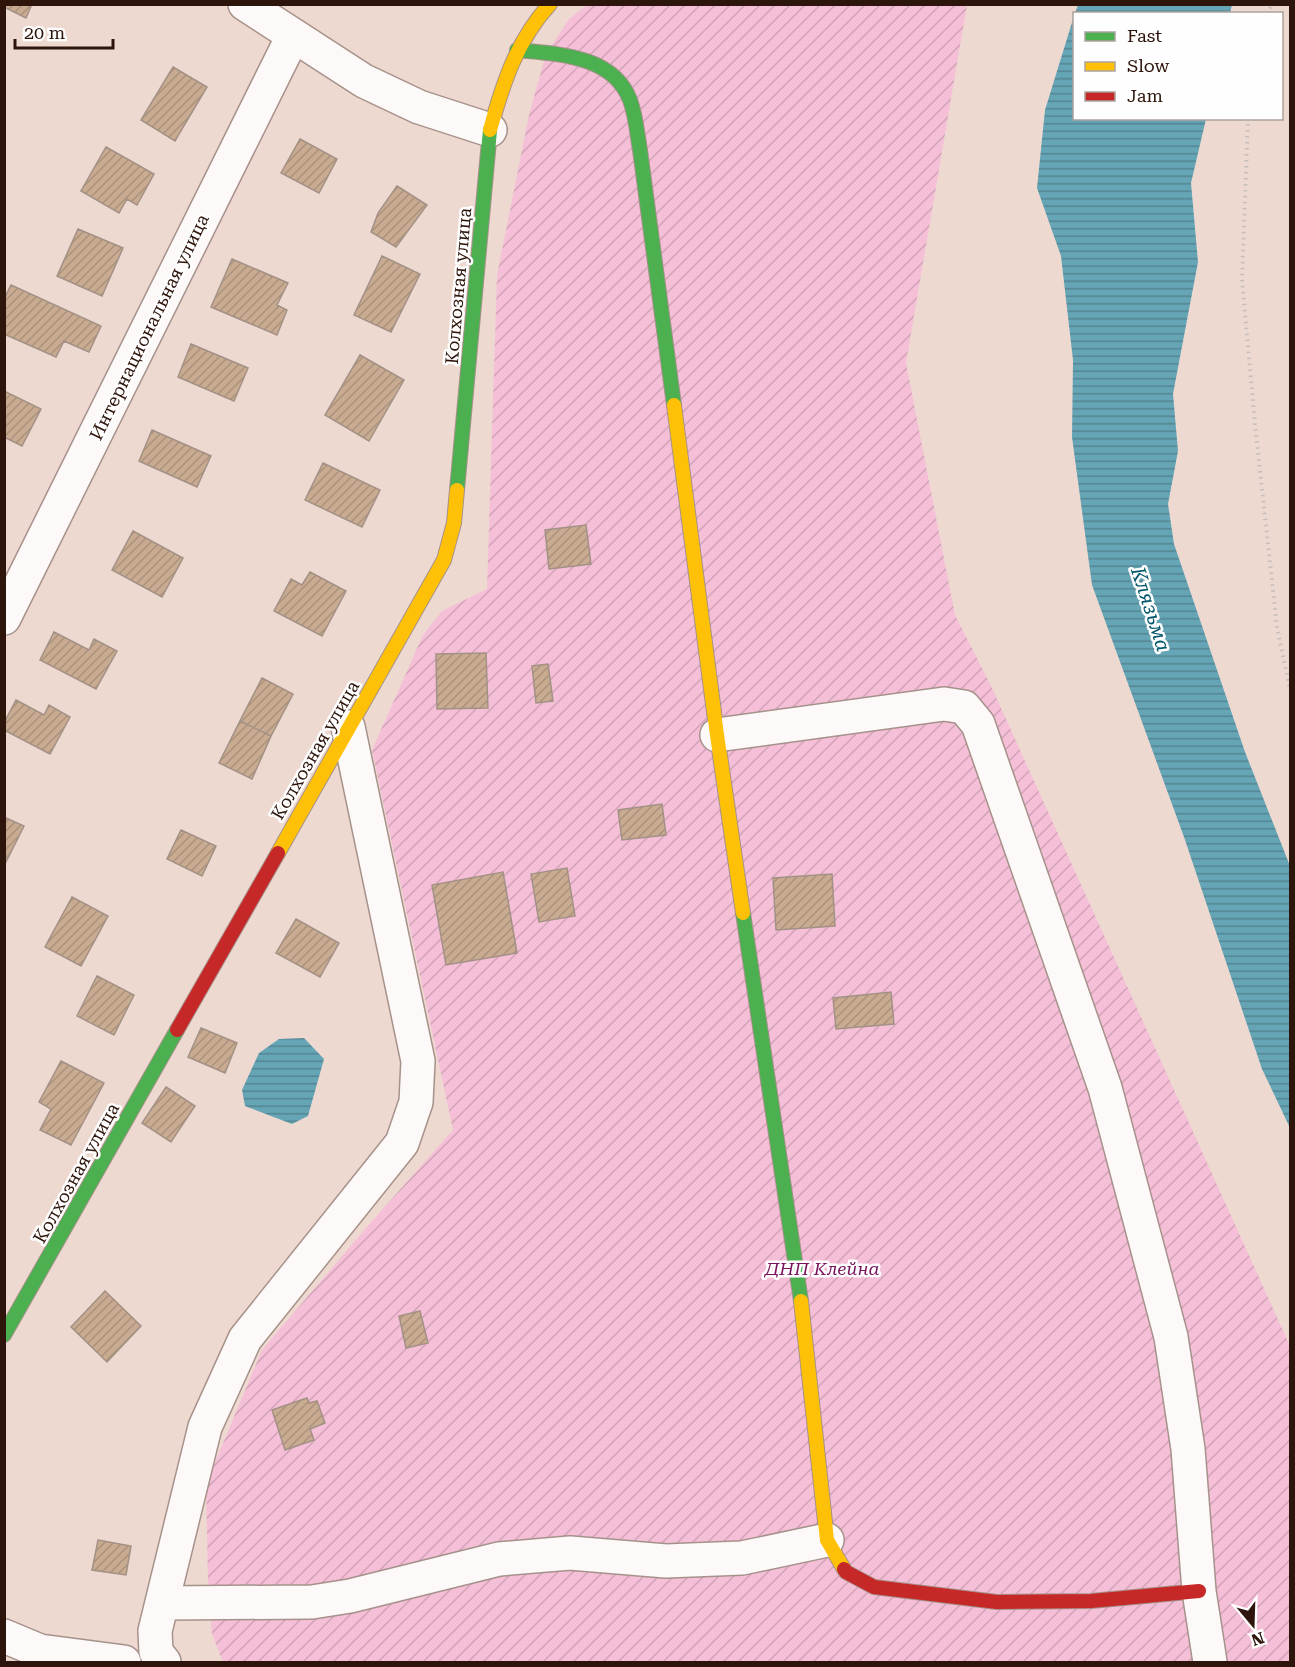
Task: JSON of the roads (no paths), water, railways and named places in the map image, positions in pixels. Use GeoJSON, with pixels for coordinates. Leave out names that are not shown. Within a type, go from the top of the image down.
{"type":"FeatureCollection","features":[{"type":"Feature","properties":{"kind":"street"},"geometry":{"type":"LineString","coordinates":[[245,4],[364,81],[420,107],[490,130]]}},
{"type":"Feature","properties":{"kind":"street","name":"Колхозная улица"},"geometry":{"type":"LineString","coordinates":[[4,1335],[444,560],[454,524],[490,130],[503,84],[517,50],[542,12],[550,4]]}},
{"type":"Feature","properties":{"kind":"street","name":"Интернациональная улица"},"geometry":{"type":"LineString","coordinates":[[4,618],[293,36]]}},
{"type":"Feature","properties":{"kind":"street"},"geometry":{"type":"LineString","coordinates":[[517,50],[580,58],[612,72],[628,96],[642,161],[717,735],[803,1317],[827,1540],[846,1572],[874,1587],[997,1602],[1091,1601],[1199,1591]]}},
{"type":"Feature","properties":{"kind":"street"},"geometry":{"type":"LineString","coordinates":[[717,735],[945,704],[964,707],[978,724],[1105,1088],[1171,1336],[1188,1449],[1199,1591],[1210,1662]]}},
{"type":"Feature","properties":{"kind":"street"},"geometry":{"type":"LineString","coordinates":[[164,1662],[156,1652],[155,1631],[205,1427],[245,1339],[402,1143],[417,1102],[418,1061],[348,727]]}},
{"type":"Feature","properties":{"kind":"street"},"geometry":{"type":"LineString","coordinates":[[162,1603],[312,1602],[350,1596],[499,1559],[570,1553],[666,1561],[742,1558],[827,1540]]}},
{"type":"Feature","properties":{"kind":"street"},"geometry":{"type":"LineString","coordinates":[[4,1636],[40,1651],[124,1662]]}},
{"type":"Feature","properties":{"kind":"water"},"geometry":{"type":"Polygon","coordinates":[[[1078,4],[1232,5],[1230,12],[1075,12],[1078,4]]]}},
{"type":"Feature","properties":{"kind":"water","name":"Клязьма"},"geometry":{"type":"Polygon","coordinates":[[[1073,19],[1073,120],[1206,120],[1191,183],[1198,262],[1173,394],[1178,451],[1168,504],[1174,544],[1245,752],[1290,866],[1290,1128],[1262,1069],[1184,837],[1092,585],[1072,437],[1073,360],[1061,256],[1037,188],[1045,110],[1073,19]]]}},
{"type":"Feature","properties":{"kind":"water"},"geometry":{"type":"Polygon","coordinates":[[[304,1038],[324,1059],[308,1116],[292,1124],[245,1106],[242,1090],[259,1053],[279,1039],[304,1038]]]}},
{"type":"Feature","properties":{"kind":"park label","name":"ДНП Клейна"},"geometry":{"type":"Point","coordinates":[822,1268]}}]}
